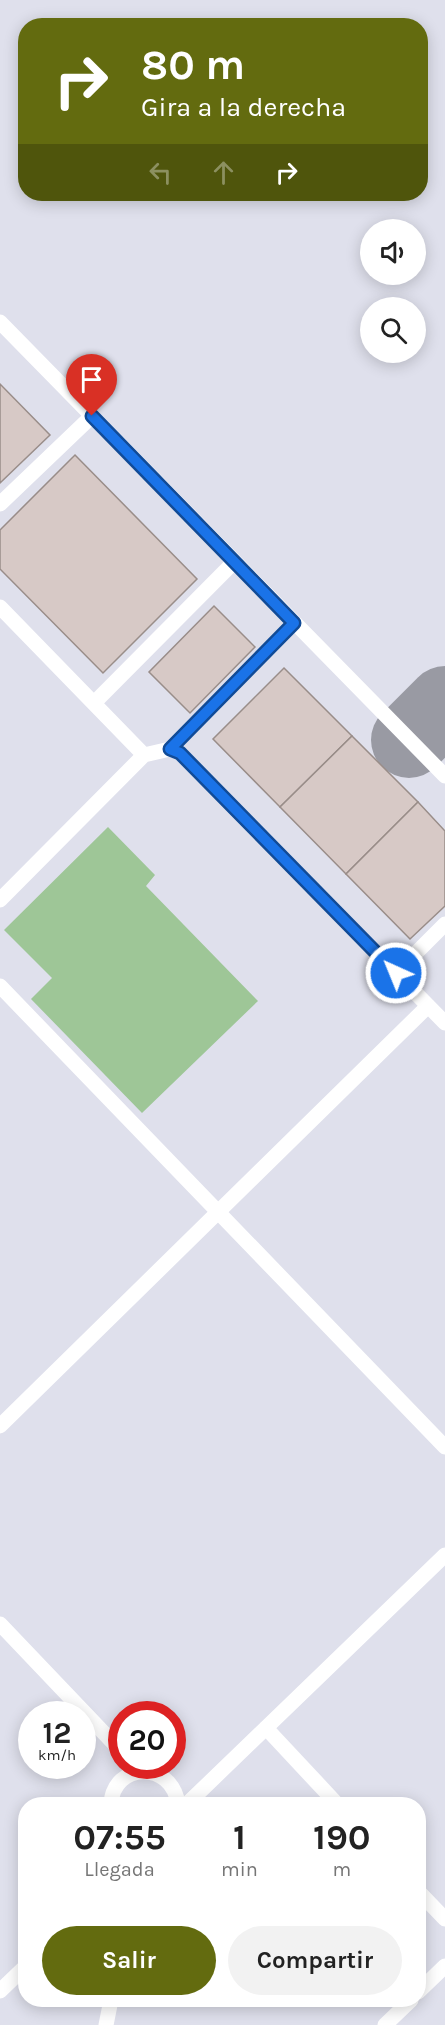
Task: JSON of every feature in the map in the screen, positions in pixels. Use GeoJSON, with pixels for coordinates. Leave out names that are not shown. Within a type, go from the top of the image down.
{"type":"FeatureCollection","features":[{"type":"Feature","properties":{"kind":"lane"},"geometry":{"type":"LineString","coordinates":[[0,322],[445,776]]}},
{"type":"Feature","properties":{"kind":"lane"},"geometry":{"type":"LineString","coordinates":[[0,504],[92,416]]}},
{"type":"Feature","properties":{"kind":"lane"},"geometry":{"type":"LineString","coordinates":[[94,703],[234,562]]}},
{"type":"Feature","properties":{"kind":"lane"},"geometry":{"type":"LineString","coordinates":[[0,607],[144,755]]}},
{"type":"Feature","properties":{"kind":"lane"},"geometry":{"type":"LineString","coordinates":[[0,900],[144,755],[170,749],[294,623]]}},
{"type":"Feature","properties":{"kind":"lane"},"geometry":{"type":"LineString","coordinates":[[170,749],[180,753],[445,1023]]}},
{"type":"Feature","properties":{"kind":"lane"},"geometry":{"type":"LineString","coordinates":[[396,973],[445,924]]}},
{"type":"Feature","properties":{"kind":"lane"},"geometry":{"type":"LineString","coordinates":[[0,986],[445,1447]]}},
{"type":"Feature","properties":{"kind":"lane"},"geometry":{"type":"LineString","coordinates":[[0,1426],[428,1006]]}},
{"type":"Feature","properties":{"kind":"lane"},"geometry":{"type":"LineString","coordinates":[[194,1797],[445,1554]]}},
{"type":"Feature","properties":{"kind":"lane"},"geometry":{"type":"LineString","coordinates":[[0,1624],[108,1737]]}},
{"type":"Feature","properties":{"kind":"lane"},"geometry":{"type":"LineString","coordinates":[[266,1728],[330,1797]]}},
{"type":"Feature","properties":{"kind":"lane"},"geometry":{"type":"LineString","coordinates":[[113,1797],[114,1791],[124,1779]]}},
{"type":"Feature","properties":{"kind":"lane"},"geometry":{"type":"LineString","coordinates":[[165,1779],[177,1797]]}},
{"type":"Feature","properties":{"kind":"lane"},"geometry":{"type":"LineString","coordinates":[[426,1899],[445,1919]]}},
{"type":"Feature","properties":{"kind":"lane"},"geometry":{"type":"LineString","coordinates":[[426,1984],[445,1966]]}},
{"type":"Feature","properties":{"kind":"lane"},"geometry":{"type":"LineString","coordinates":[[0,1991],[18,1974]]}},
{"type":"Feature","properties":{"kind":"lane"},"geometry":{"type":"LineString","coordinates":[[106,2025],[110,2007]]}},
{"type":"Feature","properties":{"kind":"lane"},"geometry":{"type":"LineString","coordinates":[[385,2025],[404,2007]]}},
{"type":"Feature","properties":{"kind":"green space"},"geometry":{"type":"Polygon","coordinates":[[[108,827],[155,875],[146,886],[258,1001],[142,1113],[31,999],[52,978],[4,930],[108,827]]]}},
{"type":"Feature","properties":{"kind":"building"},"geometry":{"type":"Polygon","coordinates":[[[0,384],[50,435],[0,483],[0,384]]]}},
{"type":"Feature","properties":{"kind":"building"},"geometry":{"type":"Polygon","coordinates":[[[75,455],[197,579],[103,673],[0,569],[0,530],[75,455]]]}},
{"type":"Feature","properties":{"kind":"building"},"geometry":{"type":"Polygon","coordinates":[[[214,606],[255,647],[190,713],[149,672],[214,606]]]}},
{"type":"Feature","properties":{"kind":"building"},"geometry":{"type":"Polygon","coordinates":[[[284,668],[352,736],[280,807],[213,739],[284,668]]]}},
{"type":"Feature","properties":{"kind":"building"},"geometry":{"type":"Polygon","coordinates":[[[352,736],[418,802],[346,874],[280,807],[352,736]]]}},
{"type":"Feature","properties":{"kind":"building"},"geometry":{"type":"Polygon","coordinates":[[[418,802],[445,831],[445,906],[410,939],[346,874],[418,802]]]}},
{"type":"Feature","properties":{"kind":"taxiway"},"geometry":{"type":"LineString","coordinates":[[409,740],[445,704]]}},
{"type":"Feature","properties":{"kind":"route"},"geometry":{"type":"LineString","coordinates":[[92,416],[294,623],[170,749],[180,753],[396,973]]}}]}
